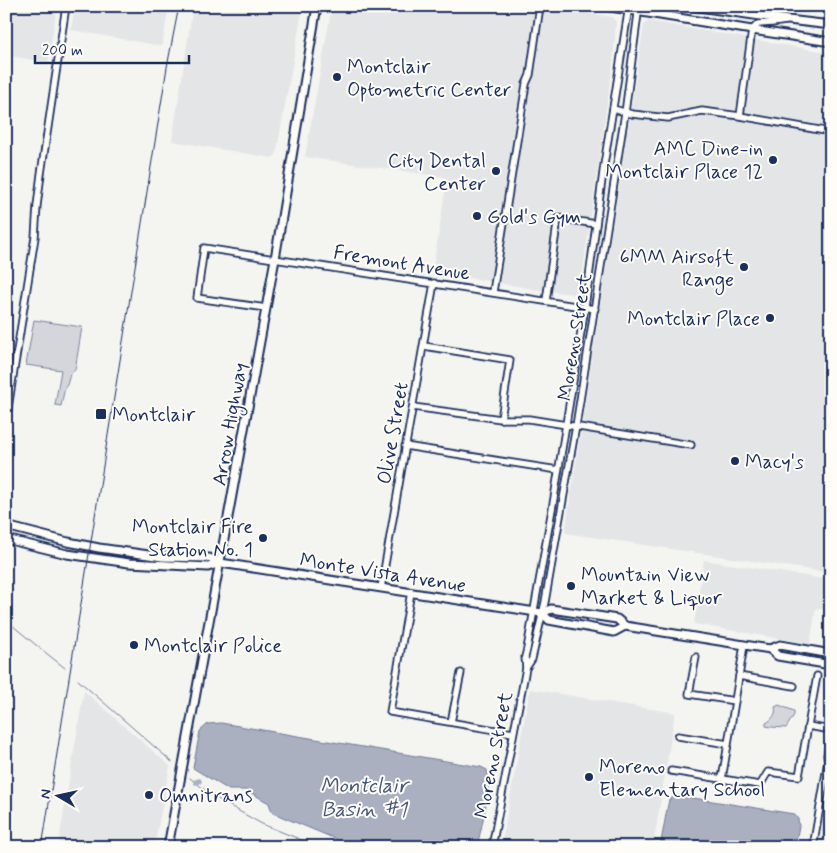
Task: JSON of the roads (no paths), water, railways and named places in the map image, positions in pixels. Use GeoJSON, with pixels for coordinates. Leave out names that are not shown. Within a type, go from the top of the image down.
{"type":"FeatureCollection","features":[{"type":"Feature","properties":{"kind":"main road","name":"Arrow Highway"},"geometry":{"type":"LineString","coordinates":[[168,847],[275,259],[317,6]]}},
{"type":"Feature","properties":{"kind":"main road"},"geometry":{"type":"LineString","coordinates":[[605,6],[638,9],[831,42]]}},
{"type":"Feature","properties":{"kind":"main road"},"geometry":{"type":"LineString","coordinates":[[692,6],[831,25]]}},
{"type":"Feature","properties":{"kind":"main road","name":"Monte Vista Avenue"},"geometry":{"type":"LineString","coordinates":[[6,526],[99,548],[163,557],[209,558],[220,564],[533,612],[542,613],[551,609],[607,617],[616,619],[625,626],[744,645],[770,649],[780,645],[831,654]]}},
{"type":"Feature","properties":{"kind":"main road","name":"Monte Vista Avenue"},"geometry":{"type":"LineString","coordinates":[[6,539],[67,554],[129,563],[208,567],[220,564]]}},
{"type":"Feature","properties":{"kind":"main road","name":"Monte Vista Avenue"},"geometry":{"type":"LineString","coordinates":[[542,613],[549,620],[614,632],[625,626]]}},
{"type":"Feature","properties":{"kind":"main road","name":"Monte Vista Avenue"},"geometry":{"type":"LineString","coordinates":[[770,649],[778,656],[831,665]]}},
{"type":"Feature","properties":{"kind":"street"},"geometry":{"type":"LineString","coordinates":[[6,421],[35,237],[41,172],[66,6]]}},
{"type":"Feature","properties":{"kind":"street"},"geometry":{"type":"LineString","coordinates":[[493,292],[540,6]]}},
{"type":"Feature","properties":{"kind":"street","name":"Moreno Street"},"geometry":{"type":"LineString","coordinates":[[492,847],[526,668],[525,657],[566,425],[629,8]]}},
{"type":"Feature","properties":{"kind":"street","name":"Moreno Street"},"geometry":{"type":"LineString","coordinates":[[526,668],[532,659],[542,613],[576,426],[625,113],[638,9]]}},
{"type":"Feature","properties":{"kind":"street"},"geometry":{"type":"LineString","coordinates":[[740,116],[752,30],[758,24],[788,20]]}},
{"type":"Feature","properties":{"kind":"street"},"geometry":{"type":"LineString","coordinates":[[614,109],[625,113],[668,118],[702,111],[831,132]]}},
{"type":"Feature","properties":{"kind":"street"},"geometry":{"type":"LineString","coordinates":[[546,301],[558,218],[596,224]]}},
{"type":"Feature","properties":{"kind":"street","name":"Fremont Avenue"},"geometry":{"type":"LineString","coordinates":[[266,308],[197,298],[204,248],[595,309]]}},
{"type":"Feature","properties":{"kind":"street","name":"Olive Street"},"geometry":{"type":"LineString","coordinates":[[381,588],[434,283]]}},
{"type":"Feature","properties":{"kind":"street"},"geometry":{"type":"LineString","coordinates":[[424,346],[510,360],[500,419]]}},
{"type":"Feature","properties":{"kind":"street"},"geometry":{"type":"LineString","coordinates":[[413,407],[500,419],[522,418],[691,445]]}},
{"type":"Feature","properties":{"kind":"street"},"geometry":{"type":"LineString","coordinates":[[405,446],[558,470]]}},
{"type":"Feature","properties":{"kind":"street"},"geometry":{"type":"LineString","coordinates":[[411,592],[390,712],[513,733]]}},
{"type":"Feature","properties":{"kind":"street"},"geometry":{"type":"LineString","coordinates":[[722,780],[744,645]]}},
{"type":"Feature","properties":{"kind":"street"},"geometry":{"type":"LineString","coordinates":[[696,657],[690,694],[735,701]]}},
{"type":"Feature","properties":{"kind":"street"},"geometry":{"type":"LineString","coordinates":[[451,722],[461,673]]}},
{"type":"Feature","properties":{"kind":"street"},"geometry":{"type":"LineString","coordinates":[[739,676],[794,686]]}},
{"type":"Feature","properties":{"kind":"street"},"geometry":{"type":"LineString","coordinates":[[671,771],[760,785],[768,772],[799,776],[817,676]]}},
{"type":"Feature","properties":{"kind":"street"},"geometry":{"type":"LineString","coordinates":[[808,726],[831,731],[827,755],[830,760],[813,847]]}},
{"type":"Feature","properties":{"kind":"street"},"geometry":{"type":"LineString","coordinates":[[678,736],[728,744]]}},
{"type":"Feature","properties":{"kind":"water","name":"Montclair Basin #1"},"geometry":{"type":"Polygon","coordinates":[[[221,723],[481,767],[487,770],[488,787],[477,847],[355,847],[273,813],[269,803],[246,790],[229,790],[193,768],[200,731],[208,724],[221,723]]]}},
{"type":"Feature","properties":{"kind":"water"},"geometry":{"type":"Polygon","coordinates":[[[675,796],[794,814],[798,819],[799,826],[795,847],[660,847],[669,800],[675,796]]]}},
{"type":"Feature","properties":{"kind":"waterway"},"geometry":{"type":"LineString","coordinates":[[13,626],[65,668]]}},
{"type":"Feature","properties":{"kind":"waterway"},"geometry":{"type":"LineString","coordinates":[[78,680],[172,762]]}},
{"type":"Feature","properties":{"kind":"waterway"},"geometry":{"type":"LineString","coordinates":[[190,778],[213,796],[262,824],[319,847]]}},
{"type":"Feature","properties":{"kind":"railway"},"geometry":{"type":"LineString","coordinates":[[42,847],[167,67],[179,6]]}},
{"type":"Feature","properties":{"kind":"place","name":"Montclair Optometric Center"},"geometry":{"type":"Point","coordinates":[337,77]}},
{"type":"Feature","properties":{"kind":"place","name":"AMC Dine-in Montclair Place 12"},"geometry":{"type":"Point","coordinates":[773,160]}},
{"type":"Feature","properties":{"kind":"place","name":"City Dental Center"},"geometry":{"type":"Point","coordinates":[496,171]}},
{"type":"Feature","properties":{"kind":"place","name":"Gold's Gym"},"geometry":{"type":"Point","coordinates":[477,216]}},
{"type":"Feature","properties":{"kind":"place","name":"6MM Airsoft Range"},"geometry":{"type":"Point","coordinates":[744,267]}},
{"type":"Feature","properties":{"kind":"place","name":"Montclair Place"},"geometry":{"type":"Point","coordinates":[770,318]}},
{"type":"Feature","properties":{"kind":"place","name":"Montclair"},"geometry":{"type":"Point","coordinates":[101,414]}},
{"type":"Feature","properties":{"kind":"place","name":"Macy's"},"geometry":{"type":"Point","coordinates":[735,461]}},
{"type":"Feature","properties":{"kind":"place","name":"Montclair Fire Station No. 1"},"geometry":{"type":"Point","coordinates":[263,538]}},
{"type":"Feature","properties":{"kind":"place","name":"Mountain View Market & Liquor"},"geometry":{"type":"Point","coordinates":[571,586]}},
{"type":"Feature","properties":{"kind":"place","name":"Montclair Police"},"geometry":{"type":"Point","coordinates":[134,645]}},
{"type":"Feature","properties":{"kind":"place","name":"Moreno Elementary School"},"geometry":{"type":"Point","coordinates":[589,777]}},
{"type":"Feature","properties":{"kind":"place","name":"Omnitrans"},"geometry":{"type":"Point","coordinates":[149,795]}}]}
